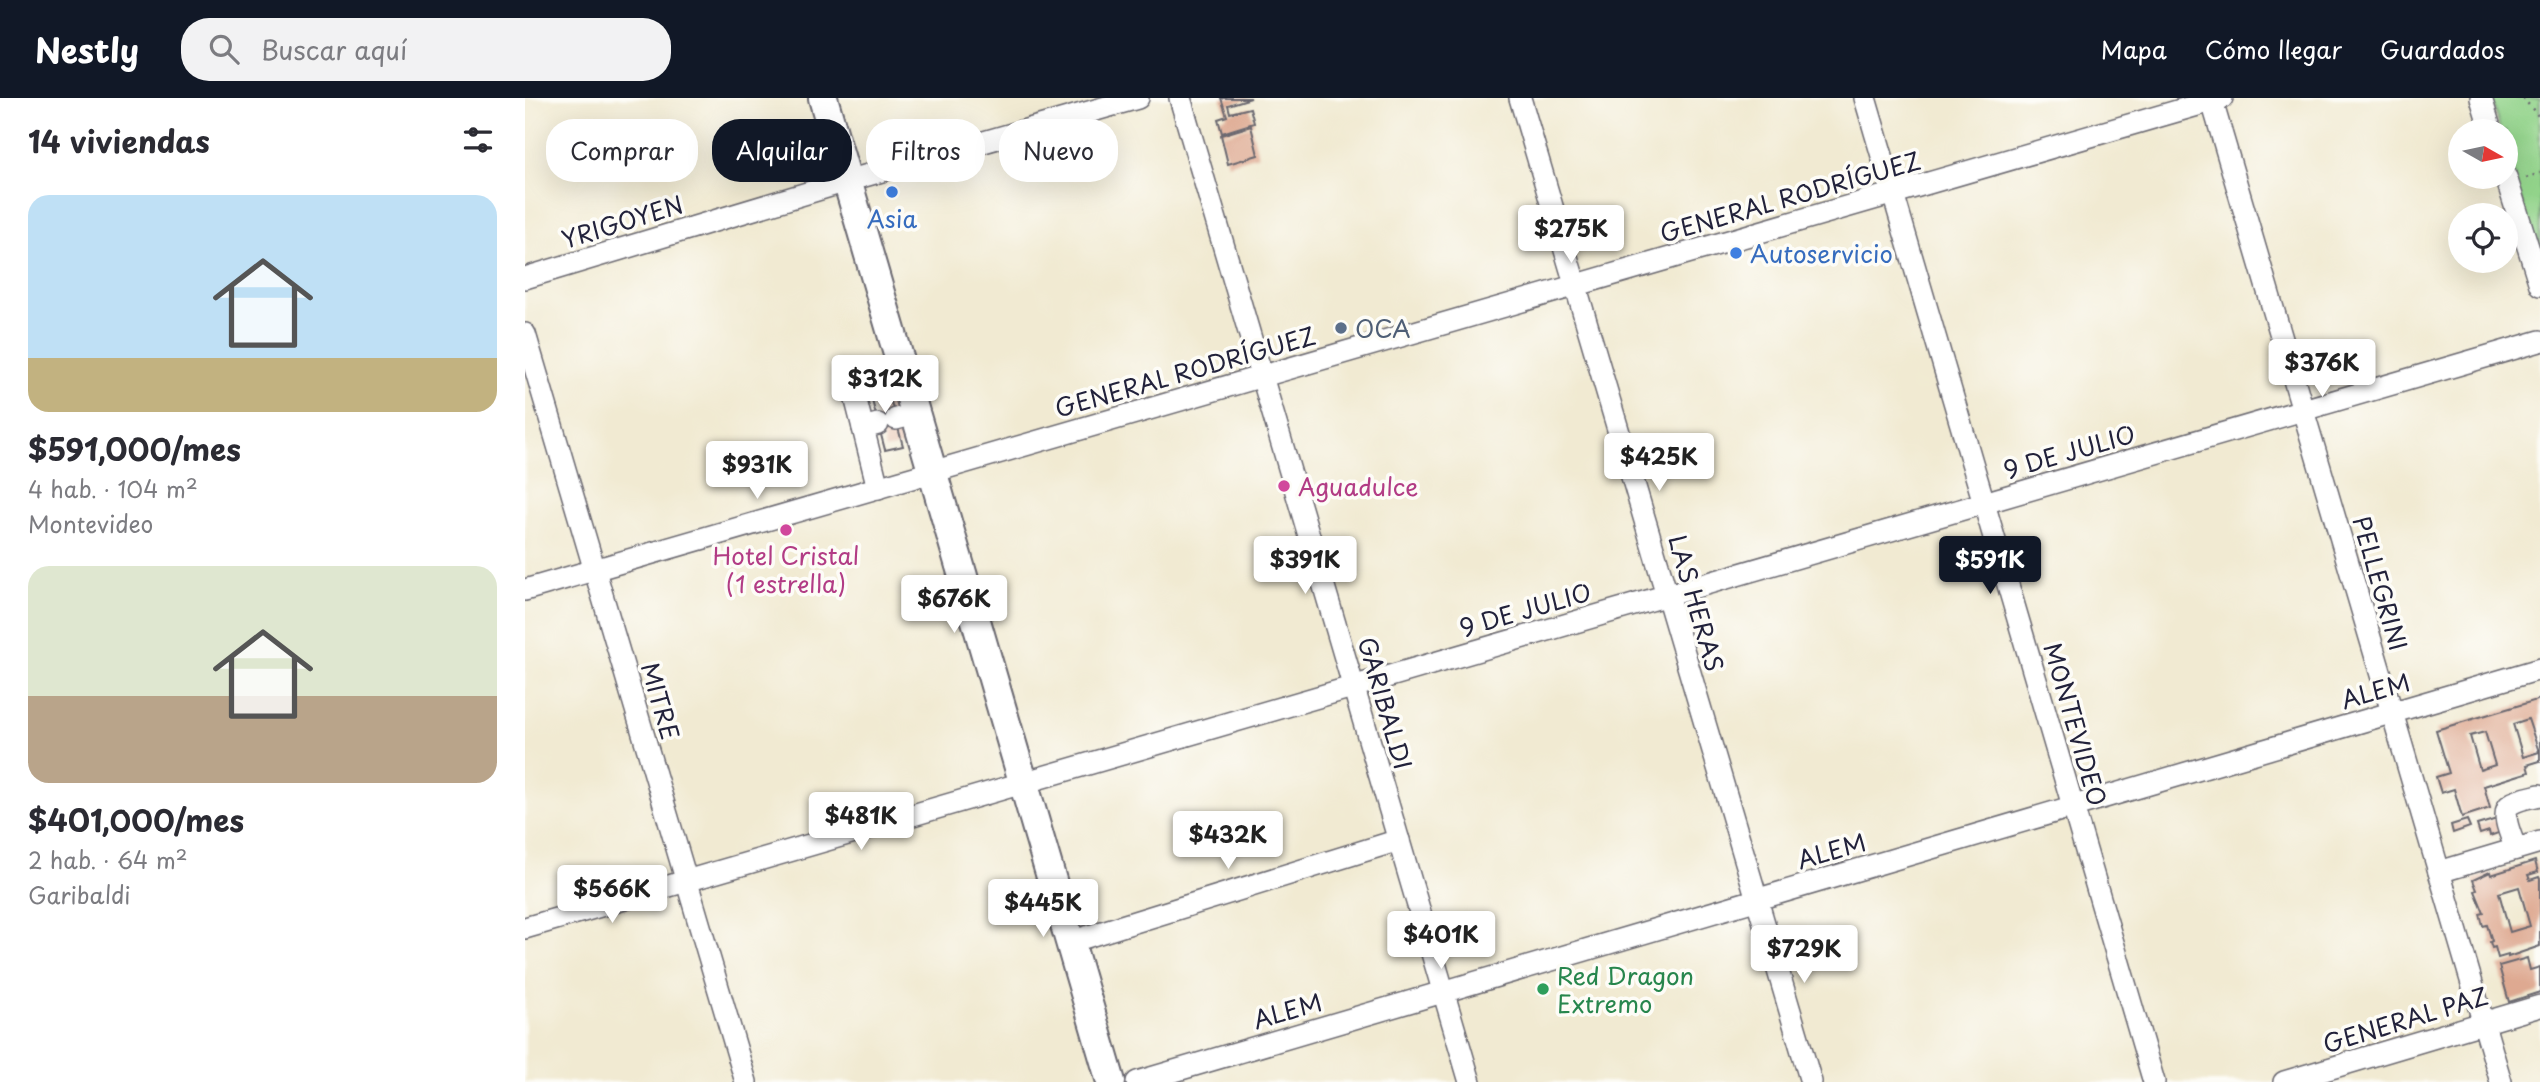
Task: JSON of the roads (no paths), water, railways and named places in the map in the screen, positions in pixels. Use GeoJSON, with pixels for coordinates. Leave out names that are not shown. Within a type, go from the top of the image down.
{"type":"FeatureCollection","features":[{"type":"Feature","properties":{"kind":"main road"},"geometry":{"type":"LineString","coordinates":[[823,98],[829,119]]}},
{"type":"Feature","properties":{"kind":"main road"},"geometry":{"type":"LineString","coordinates":[[847,182],[888,422],[932,472],[1111,1082]]}},
{"type":"Feature","properties":{"kind":"street","name":"YRIGOYEN"},"geometry":{"type":"LineString","coordinates":[[852,180],[1138,98]]}},
{"type":"Feature","properties":{"kind":"street","name":"GARIBALDI"},"geometry":{"type":"LineString","coordinates":[[1180,98],[1470,1082]]}},
{"type":"Feature","properties":{"kind":"street","name":"LAS HERAS"},"geometry":{"type":"LineString","coordinates":[[1520,98],[1811,1082]]}},
{"type":"Feature","properties":{"kind":"street","name":"MONTEVIDEO"},"geometry":{"type":"LineString","coordinates":[[1865,98],[2154,1082]]}},
{"type":"Feature","properties":{"kind":"street"},"geometry":{"type":"LineString","coordinates":[[2481,98],[2487,119]]}},
{"type":"Feature","properties":{"kind":"street","name":"GENERAL RODRÍGUEZ"},"geometry":{"type":"LineString","coordinates":[[525,590],[2215,99]]}},
{"type":"Feature","properties":{"kind":"street","name":"PELLEGRINI"},"geometry":{"type":"LineString","coordinates":[[2215,99],[2303,410],[2501,1082]]}},
{"type":"Feature","properties":{"kind":"street","name":"YRIGOYEN"},"geometry":{"type":"LineString","coordinates":[[525,278],[844,182]]}},
{"type":"Feature","properties":{"kind":"street"},"geometry":{"type":"LineString","coordinates":[[2514,189],[2540,285]]}},
{"type":"Feature","properties":{"kind":"street","name":"MITRE"},"geometry":{"type":"LineString","coordinates":[[525,334],[746,1082]]}},
{"type":"Feature","properties":{"kind":"street","name":"9 DE JULIO"},"geometry":{"type":"LineString","coordinates":[[525,928],[2540,341]]}},
{"type":"Feature","properties":{"kind":"street"},"geometry":{"type":"LineString","coordinates":[[850,377],[888,422],[877,488]]}},
{"type":"Feature","properties":{"kind":"street","name":"ALEM"},"geometry":{"type":"LineString","coordinates":[[1137,1082],[2540,669]]}},
{"type":"Feature","properties":{"kind":"street"},"geometry":{"type":"LineString","coordinates":[[2516,849],[2506,818],[2507,810],[2511,804],[2540,795]]}},
{"type":"Feature","properties":{"kind":"street"},"geometry":{"type":"LineString","coordinates":[[1070,942],[1399,840]]}},
{"type":"Feature","properties":{"kind":"street"},"geometry":{"type":"LineString","coordinates":[[2439,872],[2540,842]]}},
{"type":"Feature","properties":{"kind":"street","name":"GENERAL PAZ"},"geometry":{"type":"LineString","coordinates":[[2284,1082],[2540,1006]]}},
{"type":"Feature","properties":{"kind":"place","name":"Asia"},"geometry":{"type":"Point","coordinates":[892,192]}},
{"type":"Feature","properties":{"kind":"place","name":"Autoservicio"},"geometry":{"type":"Point","coordinates":[1736,253]}},
{"type":"Feature","properties":{"kind":"place","name":"OCA"},"geometry":{"type":"Point","coordinates":[1341,328]}},
{"type":"Feature","properties":{"kind":"place","name":"Aguadulce"},"geometry":{"type":"Point","coordinates":[1284,486]}},
{"type":"Feature","properties":{"kind":"place","name":"Hotel Cristal (1 estrella)"},"geometry":{"type":"Point","coordinates":[786,530]}},
{"type":"Feature","properties":{"kind":"place","name":"Red Dragon Extremo"},"geometry":{"type":"Point","coordinates":[1543,989]}}]}
